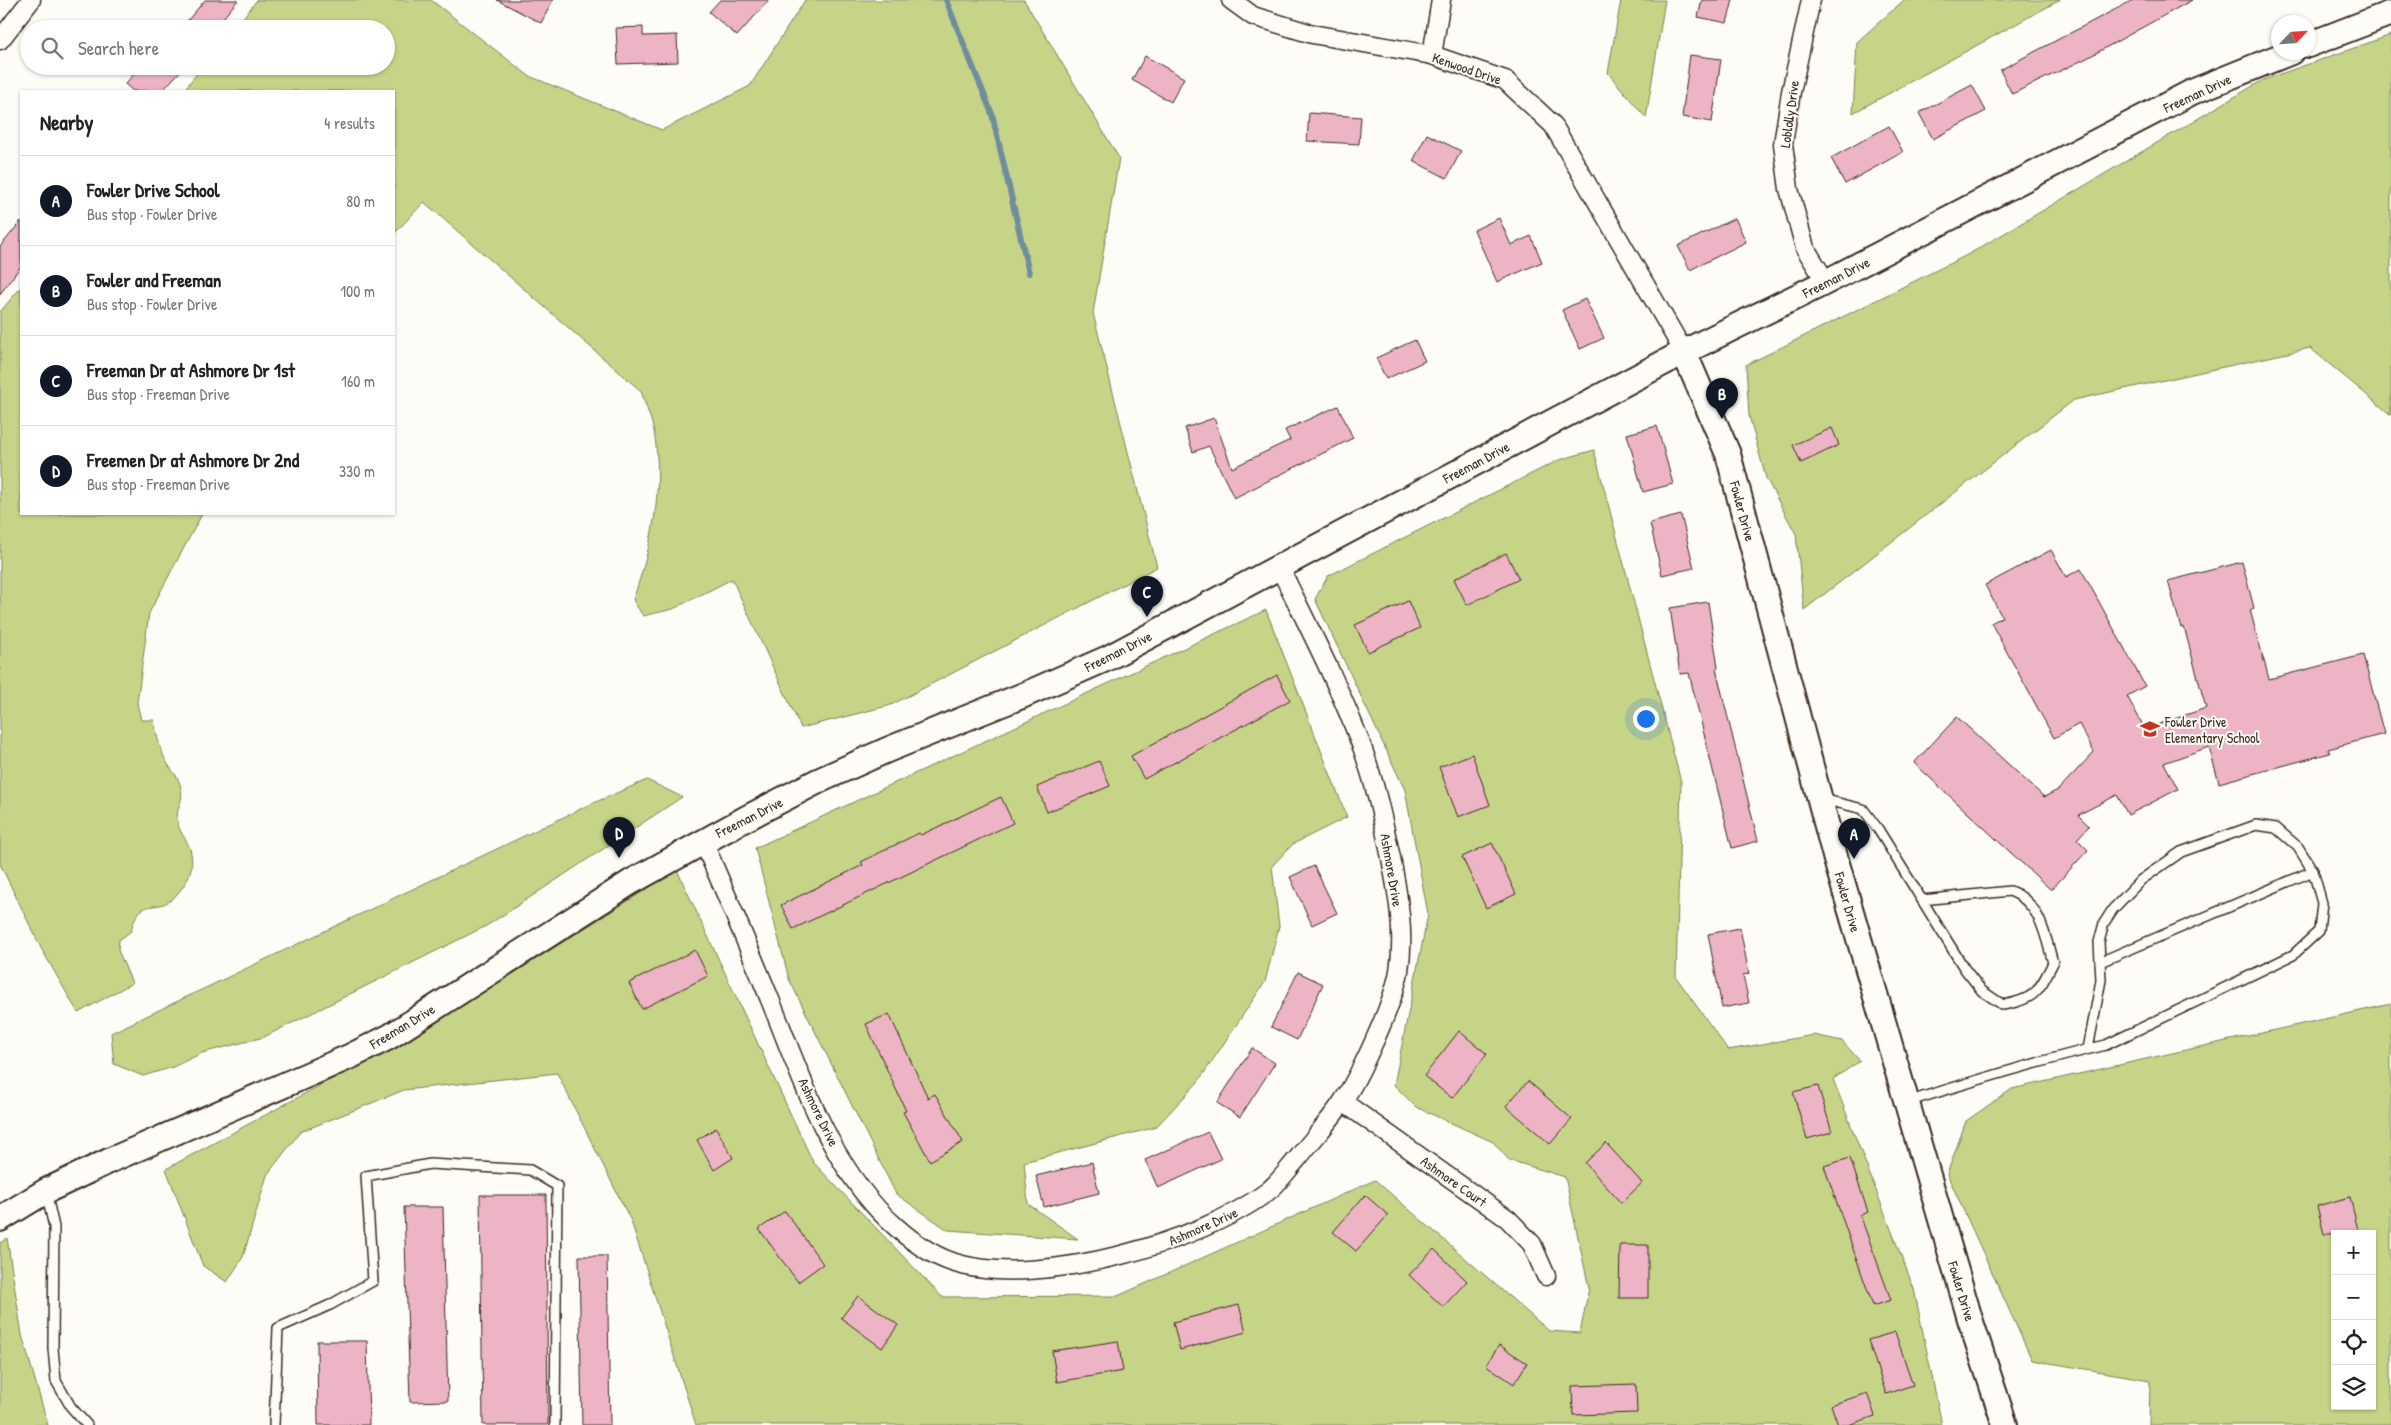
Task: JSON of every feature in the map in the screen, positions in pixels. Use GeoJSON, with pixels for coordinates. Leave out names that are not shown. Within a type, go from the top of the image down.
{"type":"FeatureCollection","features":[{"type":"Feature","properties":{"kind":"street"},"geometry":{"type":"LineString","coordinates":[[0,40],[32,0]]}},
{"type":"Feature","properties":{"kind":"street","name":"Kenwood Drive"},"geometry":{"type":"LineString","coordinates":[[1231,0],[1253,16],[1312,34],[1432,55],[1506,80],[1553,124],[1684,352]]}},
{"type":"Feature","properties":{"kind":"street"},"geometry":{"type":"LineString","coordinates":[[1432,55],[1441,0]]}},
{"type":"Feature","properties":{"kind":"street","name":"Loblolly Drive"},"geometry":{"type":"LineString","coordinates":[[1811,0],[1791,92],[1783,144],[1789,189],[1805,248],[1826,282]]}},
{"type":"Feature","properties":{"kind":"street"},"geometry":{"type":"LineString","coordinates":[[2316,42],[2391,13]]}},
{"type":"Feature","properties":{"kind":"street","name":"Freeman Drive"},"geometry":{"type":"LineString","coordinates":[[0,1219],[46,1191],[110,1160],[351,1056],[389,1037],[623,888],[703,841],[818,781],[1108,658],[1684,352],[1826,282],[2192,92],[2271,60]]}},
{"type":"Feature","properties":{"kind":"street","name":"Fowler Drive"},"geometry":{"type":"LineString","coordinates":[[1684,352],[1728,454],[1819,799],[1970,1319],[2005,1425]]}},
{"type":"Feature","properties":{"kind":"street","name":"Ashmore Drive"},"geometry":{"type":"LineString","coordinates":[[703,841],[826,1134],[862,1191],[895,1226],[923,1248],[961,1265],[1002,1270],[1075,1264],[1158,1245],[1202,1229],[1239,1211],[1271,1189],[1343,1102],[1385,1015],[1398,973],[1401,935],[1400,903],[1381,810],[1362,749],[1340,691],[1279,566]]}},
{"type":"Feature","properties":{"kind":"street","name":"Ashmore Court"},"geometry":{"type":"LineString","coordinates":[[1343,1102],[1508,1219],[1532,1244],[1546,1276]]}},
{"type":"Feature","properties":{"kind":"lane"},"geometry":{"type":"LineString","coordinates":[[1819,799],[1862,809],[1878,829],[1964,968],[1982,991],[2003,1005],[2026,1001],[2041,987],[2053,963],[2041,919],[2023,896],[2010,890],[1922,900]]}},
{"type":"Feature","properties":{"kind":"lane"},"geometry":{"type":"LineString","coordinates":[[1906,1102],[2043,1060],[2106,1045],[2294,955],[2319,931],[2322,903],[2313,871],[2298,847],[2276,828],[2256,825],[2181,852],[2141,880],[2113,909],[2104,923],[2100,942],[2101,980],[2088,1049]]}},
{"type":"Feature","properties":{"kind":"lane"},"geometry":{"type":"LineString","coordinates":[[2100,962],[2313,871]]}},
{"type":"Feature","properties":{"kind":"lane"},"geometry":{"type":"LineString","coordinates":[[274,1425],[278,1328],[330,1305],[373,1281],[366,1176],[430,1164],[530,1170],[556,1186],[555,1425]]}},
{"type":"Feature","properties":{"kind":"lane"},"geometry":{"type":"LineString","coordinates":[[46,1191],[54,1227],[53,1348],[56,1381],[71,1407],[87,1425]]}},
{"type":"Feature","properties":{"kind":"green space"},"geometry":{"type":"Polygon","coordinates":[[[257,0],[431,0],[529,76],[662,130],[750,86],[805,0],[1024,0],[1119,158],[1093,313],[1157,567],[891,705],[801,728],[732,579],[673,609],[643,616],[633,600],[651,538],[658,475],[654,431],[641,391],[424,202],[395,233],[395,90],[184,90],[196,75],[395,75],[395,20],[241,20],[257,0]]]}},
{"type":"Feature","properties":{"kind":"green space"},"geometry":{"type":"Polygon","coordinates":[[[1621,0],[1665,0],[1646,118],[1608,73],[1621,0]]]}},
{"type":"Feature","properties":{"kind":"green space"},"geometry":{"type":"Polygon","coordinates":[[[1904,0],[2060,0],[1853,113],[1857,42],[1904,0]]]}},
{"type":"Feature","properties":{"kind":"green space"},"geometry":{"type":"Polygon","coordinates":[[[2391,35],[2391,415],[2310,348],[2074,400],[1804,610],[1796,534],[1766,478],[1749,416],[1746,365],[1971,253],[2263,80],[2391,35]]]}},
{"type":"Feature","properties":{"kind":"green space"},"geometry":{"type":"Polygon","coordinates":[[[20,288],[20,515],[201,515],[149,613],[137,703],[141,720],[154,720],[162,753],[180,784],[182,796],[177,818],[179,827],[190,849],[192,861],[190,873],[181,889],[170,901],[145,908],[139,912],[131,931],[119,940],[118,950],[132,983],[78,1013],[41,948],[0,864],[0,312],[20,288]]]}},
{"type":"Feature","properties":{"kind":"green space"},"geometry":{"type":"Polygon","coordinates":[[[1594,450],[1681,782],[1676,977],[1728,1050],[1814,1035],[1842,1041],[1860,1061],[1833,1079],[1914,1289],[1942,1425],[696,1425],[631,1221],[557,1073],[404,1090],[300,1132],[267,1175],[243,1257],[227,1282],[203,1266],[166,1169],[431,1025],[677,870],[813,1162],[942,1297],[1118,1296],[1375,1180],[1549,1331],[1580,1333],[1589,1288],[1565,1177],[1509,1160],[1493,1142],[1416,1107],[1394,1085],[1428,914],[1405,790],[1315,599],[1328,576],[1559,460],[1594,450]]]}},
{"type":"Feature","properties":{"kind":"green space"},"geometry":{"type":"Polygon","coordinates":[[[1266,610],[1347,817],[1293,844],[1272,866],[1279,926],[1265,982],[1198,1082],[1156,1127],[1024,1162],[1028,1204],[1078,1239],[948,1230],[896,1194],[789,979],[755,848],[1266,610]]]}},
{"type":"Feature","properties":{"kind":"green space"},"geometry":{"type":"Polygon","coordinates":[[[647,780],[682,797],[488,925],[264,1037],[202,1053],[173,1067],[143,1076],[114,1064],[111,1033],[591,804],[647,780]]]}},
{"type":"Feature","properties":{"kind":"green space"},"geometry":{"type":"Polygon","coordinates":[[[2391,1004],[2391,1425],[2149,1425],[2150,1380],[2032,1360],[1947,1174],[1966,1121],[2012,1089],[2391,1004]]]}},
{"type":"Feature","properties":{"kind":"green space"},"geometry":{"type":"Polygon","coordinates":[[[7,1238],[22,1335],[48,1425],[0,1425],[0,1243],[7,1238]]]}},
{"type":"Feature","properties":{"kind":"building"},"geometry":{"type":"Polygon","coordinates":[[[205,0],[238,0],[221,20],[188,20],[205,0]]]}},
{"type":"Feature","properties":{"kind":"building"},"geometry":{"type":"Polygon","coordinates":[[[497,0],[553,0],[541,23],[497,0]]]}},
{"type":"Feature","properties":{"kind":"building"},"geometry":{"type":"Polygon","coordinates":[[[720,0],[769,0],[737,36],[709,12],[720,0]]]}},
{"type":"Feature","properties":{"kind":"building"},"geometry":{"type":"Polygon","coordinates":[[[1702,0],[1733,0],[1727,23],[1698,17],[1702,0]]]}},
{"type":"Feature","properties":{"kind":"building"},"geometry":{"type":"Polygon","coordinates":[[[2133,0],[2192,0],[2087,58],[2012,94],[2000,70],[2133,0]]]}},
{"type":"Feature","properties":{"kind":"building"},"geometry":{"type":"Polygon","coordinates":[[[643,27],[643,36],[677,35],[678,62],[618,64],[616,28],[643,27]]]}},
{"type":"Feature","properties":{"kind":"building"},"geometry":{"type":"Polygon","coordinates":[[[1690,55],[1721,59],[1712,122],[1682,117],[1690,55]]]}},
{"type":"Feature","properties":{"kind":"building"},"geometry":{"type":"Polygon","coordinates":[[[1145,56],[1184,78],[1171,102],[1132,80],[1145,56]]]}},
{"type":"Feature","properties":{"kind":"building"},"geometry":{"type":"Polygon","coordinates":[[[133,75],[177,75],[163,90],[132,90],[125,84],[133,75]]]}},
{"type":"Feature","properties":{"kind":"building"},"geometry":{"type":"Polygon","coordinates":[[[1972,85],[1986,111],[1933,139],[1919,113],[1972,85]]]}},
{"type":"Feature","properties":{"kind":"building"},"geometry":{"type":"Polygon","coordinates":[[[1309,113],[1361,117],[1359,144],[1307,141],[1309,113]]]}},
{"type":"Feature","properties":{"kind":"building"},"geometry":{"type":"Polygon","coordinates":[[[1889,126],[1903,152],[1845,184],[1831,158],[1889,126]]]}},
{"type":"Feature","properties":{"kind":"building"},"geometry":{"type":"Polygon","coordinates":[[[1427,134],[1461,151],[1447,178],[1413,161],[1427,134]]]}},
{"type":"Feature","properties":{"kind":"building"},"geometry":{"type":"Polygon","coordinates":[[[1499,218],[1511,245],[1531,236],[1542,262],[1497,282],[1474,230],[1499,218]]]}},
{"type":"Feature","properties":{"kind":"building"},"geometry":{"type":"Polygon","coordinates":[[[1735,218],[1746,242],[1690,270],[1678,246],[1735,218]]]}},
{"type":"Feature","properties":{"kind":"building"},"geometry":{"type":"Polygon","coordinates":[[[20,222],[20,267],[0,294],[0,247],[20,222]]]}},
{"type":"Feature","properties":{"kind":"building"},"geometry":{"type":"Polygon","coordinates":[[[1585,299],[1604,338],[1580,349],[1562,310],[1585,299]]]}},
{"type":"Feature","properties":{"kind":"building"},"geometry":{"type":"Polygon","coordinates":[[[1415,340],[1425,361],[1386,379],[1376,358],[1415,340]]]}},
{"type":"Feature","properties":{"kind":"building"},"geometry":{"type":"Polygon","coordinates":[[[1338,406],[1353,438],[1234,498],[1209,446],[1193,452],[1185,428],[1214,418],[1232,468],[1290,440],[1285,430],[1338,406]]]}},
{"type":"Feature","properties":{"kind":"building"},"geometry":{"type":"Polygon","coordinates":[[[1657,426],[1673,484],[1643,492],[1627,434],[1657,426]]]}},
{"type":"Feature","properties":{"kind":"building"},"geometry":{"type":"Polygon","coordinates":[[[1832,428],[1839,445],[1801,463],[1793,445],[1832,428]]]}},
{"type":"Feature","properties":{"kind":"building"},"geometry":{"type":"Polygon","coordinates":[[[1681,515],[1694,568],[1662,575],[1650,523],[1681,515]]]}},
{"type":"Feature","properties":{"kind":"building"},"geometry":{"type":"Polygon","coordinates":[[[2051,550],[2066,577],[2081,569],[2145,686],[2127,696],[2145,729],[2206,708],[2184,627],[2181,628],[2168,581],[2242,562],[2254,608],[2250,610],[2269,679],[2363,655],[2384,734],[2328,749],[2330,753],[2219,783],[2209,747],[2164,763],[2178,789],[2128,815],[2117,795],[2078,815],[2089,826],[2077,839],[2088,850],[2051,890],[1914,763],[1957,717],[2044,797],[2058,790],[2094,752],[2079,724],[2054,738],[1991,623],[2002,617],[1985,585],[2051,550]]]}},
{"type":"Feature","properties":{"kind":"building"},"geometry":{"type":"Polygon","coordinates":[[[1506,553],[1519,579],[1467,605],[1454,579],[1506,553]]]}},
{"type":"Feature","properties":{"kind":"building"},"geometry":{"type":"Polygon","coordinates":[[[1408,601],[1420,628],[1368,652],[1355,625],[1408,601]]]}},
{"type":"Feature","properties":{"kind":"building"},"geometry":{"type":"Polygon","coordinates":[[[1708,602],[1718,668],[1716,669],[1758,841],[1732,848],[1689,673],[1680,674],[1670,608],[1708,602]]]}},
{"type":"Feature","properties":{"kind":"building"},"geometry":{"type":"Polygon","coordinates":[[[1277,675],[1290,700],[1144,779],[1131,756],[1277,675]]]}},
{"type":"Feature","properties":{"kind":"building"},"geometry":{"type":"Polygon","coordinates":[[[1472,754],[1490,805],[1458,817],[1439,767],[1472,754]]]}},
{"type":"Feature","properties":{"kind":"building"},"geometry":{"type":"Polygon","coordinates":[[[1099,761],[1110,786],[1047,812],[1037,787],[1099,761]]]}},
{"type":"Feature","properties":{"kind":"building"},"geometry":{"type":"Polygon","coordinates":[[[1001,797],[1013,823],[793,929],[781,905],[863,865],[861,862],[919,833],[921,835],[1001,797]]]}},
{"type":"Feature","properties":{"kind":"building"},"geometry":{"type":"Polygon","coordinates":[[[1492,843],[1516,894],[1486,908],[1462,857],[1492,843]]]}},
{"type":"Feature","properties":{"kind":"building"},"geometry":{"type":"Polygon","coordinates":[[[1314,866],[1337,913],[1312,925],[1290,877],[1314,866]]]}},
{"type":"Feature","properties":{"kind":"building"},"geometry":{"type":"Polygon","coordinates":[[[1740,928],[1749,974],[1743,975],[1749,1003],[1722,1008],[1708,934],[1740,928]]]}},
{"type":"Feature","properties":{"kind":"building"},"geometry":{"type":"Polygon","coordinates":[[[695,950],[708,976],[642,1009],[629,983],[695,950]]]}},
{"type":"Feature","properties":{"kind":"building"},"geometry":{"type":"Polygon","coordinates":[[[1298,972],[1323,984],[1297,1040],[1271,1027],[1298,972]]]}},
{"type":"Feature","properties":{"kind":"building"},"geometry":{"type":"Polygon","coordinates":[[[889,1014],[928,1098],[935,1094],[963,1142],[930,1161],[903,1112],[906,1111],[866,1024],[889,1014]]]}},
{"type":"Feature","properties":{"kind":"building"},"geometry":{"type":"Polygon","coordinates":[[[1459,1031],[1487,1054],[1452,1098],[1424,1076],[1459,1031]]]}},
{"type":"Feature","properties":{"kind":"building"},"geometry":{"type":"Polygon","coordinates":[[[1252,1048],[1275,1063],[1240,1117],[1217,1103],[1252,1048]]]}},
{"type":"Feature","properties":{"kind":"building"},"geometry":{"type":"Polygon","coordinates":[[[1528,1081],[1572,1119],[1550,1144],[1506,1106],[1528,1081]]]}},
{"type":"Feature","properties":{"kind":"building"},"geometry":{"type":"Polygon","coordinates":[[[1818,1086],[1832,1132],[1807,1139],[1793,1092],[1818,1086]]]}},
{"type":"Feature","properties":{"kind":"building"},"geometry":{"type":"Polygon","coordinates":[[[716,1128],[733,1158],[714,1170],[697,1140],[716,1128]]]}},
{"type":"Feature","properties":{"kind":"building"},"geometry":{"type":"Polygon","coordinates":[[[1208,1132],[1221,1159],[1158,1188],[1145,1160],[1208,1132]]]}},
{"type":"Feature","properties":{"kind":"building"},"geometry":{"type":"Polygon","coordinates":[[[1606,1143],[1642,1183],[1621,1203],[1585,1163],[1606,1143]]]}},
{"type":"Feature","properties":{"kind":"building"},"geometry":{"type":"Polygon","coordinates":[[[1850,1158],[1868,1212],[1860,1215],[1891,1300],[1873,1306],[1824,1166],[1850,1158]]]}},
{"type":"Feature","properties":{"kind":"building"},"geometry":{"type":"Polygon","coordinates":[[[1092,1162],[1099,1193],[1044,1207],[1036,1176],[1092,1162]]]}},
{"type":"Feature","properties":{"kind":"building"},"geometry":{"type":"Polygon","coordinates":[[[480,1195],[546,1195],[548,1425],[483,1425],[480,1195]]]}},
{"type":"Feature","properties":{"kind":"building"},"geometry":{"type":"Polygon","coordinates":[[[1365,1195],[1388,1215],[1356,1251],[1333,1232],[1365,1195]]]}},
{"type":"Feature","properties":{"kind":"building"},"geometry":{"type":"Polygon","coordinates":[[[2350,1197],[2358,1230],[2331,1230],[2331,1234],[2324,1234],[2317,1206],[2350,1197]]]}},
{"type":"Feature","properties":{"kind":"building"},"geometry":{"type":"Polygon","coordinates":[[[404,1207],[443,1207],[448,1401],[410,1402],[404,1207]]]}},
{"type":"Feature","properties":{"kind":"building"},"geometry":{"type":"Polygon","coordinates":[[[785,1211],[823,1264],[798,1282],[759,1229],[785,1211]]]}},
{"type":"Feature","properties":{"kind":"building"},"geometry":{"type":"Polygon","coordinates":[[[1620,1245],[1648,1245],[1648,1298],[1619,1298],[1620,1245]]]}},
{"type":"Feature","properties":{"kind":"building"},"geometry":{"type":"Polygon","coordinates":[[[1434,1249],[1467,1281],[1443,1307],[1409,1275],[1434,1249]]]}},
{"type":"Feature","properties":{"kind":"building"},"geometry":{"type":"Polygon","coordinates":[[[579,1256],[607,1256],[610,1425],[582,1425],[579,1256]]]}},
{"type":"Feature","properties":{"kind":"building"},"geometry":{"type":"Polygon","coordinates":[[[858,1296],[898,1325],[882,1348],[841,1318],[858,1296]]]}},
{"type":"Feature","properties":{"kind":"building"},"geometry":{"type":"Polygon","coordinates":[[[1239,1305],[1246,1332],[1180,1350],[1173,1322],[1239,1305]]]}},
{"type":"Feature","properties":{"kind":"building"},"geometry":{"type":"Polygon","coordinates":[[[1895,1332],[1913,1385],[1886,1394],[1868,1340],[1895,1332]]]}},
{"type":"Feature","properties":{"kind":"building"},"geometry":{"type":"Polygon","coordinates":[[[317,1341],[367,1341],[369,1425],[318,1425],[317,1341]]]}},
{"type":"Feature","properties":{"kind":"building"},"geometry":{"type":"Polygon","coordinates":[[[1118,1341],[1123,1371],[1057,1382],[1052,1351],[1118,1341]]]}},
{"type":"Feature","properties":{"kind":"building"},"geometry":{"type":"Polygon","coordinates":[[[1499,1345],[1527,1363],[1514,1384],[1486,1365],[1499,1345]]]}},
{"type":"Feature","properties":{"kind":"building"},"geometry":{"type":"Polygon","coordinates":[[[1636,1384],[1637,1413],[1573,1415],[1572,1386],[1636,1384]]]}},
{"type":"Feature","properties":{"kind":"building"},"geometry":{"type":"Polygon","coordinates":[[[1867,1393],[1875,1416],[1848,1425],[1838,1425],[1831,1405],[1867,1393]]]}},
{"type":"Feature","properties":{"kind":"waterway"},"geometry":{"type":"LineString","coordinates":[[946,0],[992,114],[1029,273]]}},
{"type":"Feature","properties":{"kind":"place","name":"Fowler and Freeman"},"geometry":{"type":"Point","coordinates":[1722,419]}},
{"type":"Feature","properties":{"kind":"place","name":"Freeman Dr at Ashmore Dr 1st"},"geometry":{"type":"Point","coordinates":[1147,617]}},
{"type":"Feature","properties":{"kind":"place","name":"Fowler Drive Elementary School"},"geometry":{"type":"Point","coordinates":[2150,729]}},
{"type":"Feature","properties":{"kind":"place","name":"Freemen Dr at Ashmore Dr 2nd"},"geometry":{"type":"Point","coordinates":[619,858]}},
{"type":"Feature","properties":{"kind":"place","name":"Fowler Drive School"},"geometry":{"type":"Point","coordinates":[1854,859]}}]}
